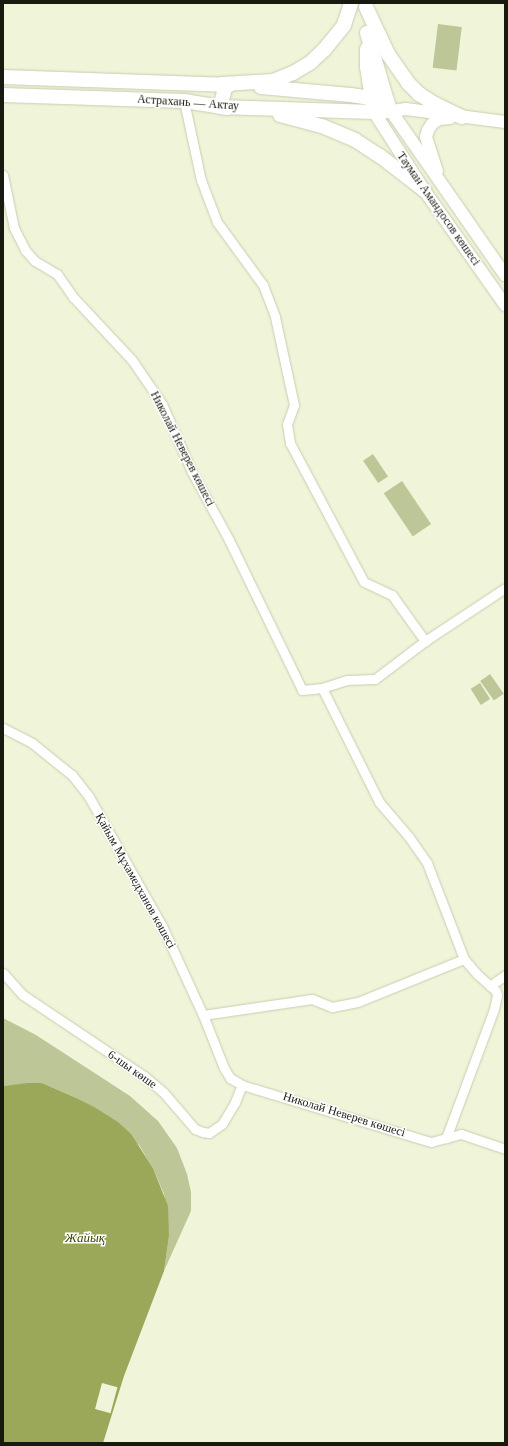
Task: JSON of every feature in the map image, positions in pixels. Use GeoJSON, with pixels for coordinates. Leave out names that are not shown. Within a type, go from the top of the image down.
{"type":"FeatureCollection","features":[{"type":"Feature","properties":{"kind":"highway"},"geometry":{"type":"LineString","coordinates":[[351,3],[344,25],[324,50],[311,62],[293,73],[273,81],[222,84],[223,100],[220,106],[287,116],[322,126],[355,140],[380,156],[424,190]]}},
{"type":"Feature","properties":{"kind":"highway"},"geometry":{"type":"LineString","coordinates":[[366,5],[367,68],[374,112]]}},
{"type":"Feature","properties":{"kind":"highway"},"geometry":{"type":"LineString","coordinates":[[366,5],[388,54],[408,83],[424,97],[462,117]]}},
{"type":"Feature","properties":{"kind":"highway"},"geometry":{"type":"LineString","coordinates":[[367,33],[393,107]]}},
{"type":"Feature","properties":{"kind":"highway","name":"Астрахань — Актау"},"geometry":{"type":"LineString","coordinates":[[3,77],[222,84],[371,97],[393,107]]}},
{"type":"Feature","properties":{"kind":"highway","name":"Астрахань — Актау"},"geometry":{"type":"LineString","coordinates":[[3,95],[184,101],[220,106],[374,112],[393,107]]}},
{"type":"Feature","properties":{"kind":"main road"},"geometry":{"type":"LineString","coordinates":[[393,107],[505,122]]}},
{"type":"Feature","properties":{"kind":"main road","name":"Тауман Амандосов көшесі"},"geometry":{"type":"LineString","coordinates":[[393,107],[439,180],[505,276]]}},
{"type":"Feature","properties":{"kind":"main road","name":"Тауман Амандосов көшесі"},"geometry":{"type":"LineString","coordinates":[[374,112],[424,190],[505,305]]}},
{"type":"Feature","properties":{"kind":"main road"},"geometry":{"type":"LineString","coordinates":[[439,180],[426,137],[428,130],[432,124],[439,119],[462,117]]}},
{"type":"Feature","properties":{"kind":"street"},"geometry":{"type":"LineString","coordinates":[[184,101],[201,180],[217,222],[264,285],[275,317],[294,405],[287,424],[290,443],[364,582],[392,595],[425,641]]}},
{"type":"Feature","properties":{"kind":"street","name":"Николай Неверев көшесі"},"geometry":{"type":"LineString","coordinates":[[3,175],[14,228],[25,250],[36,261],[58,274],[74,298],[132,360],[162,404],[192,472],[229,540],[302,690],[322,688],[347,680],[375,679],[425,641],[505,588]]}},
{"type":"Feature","properties":{"kind":"street"},"geometry":{"type":"LineString","coordinates":[[322,688],[379,802],[409,836],[427,863],[464,959],[496,991],[498,998],[446,1138]]}},
{"type":"Feature","properties":{"kind":"street","name":"Қайым Мұхамедханов көшесi"},"geometry":{"type":"LineString","coordinates":[[3,728],[32,743],[72,775],[89,797],[162,926],[203,1015],[224,1068],[230,1078],[242,1084]]}},
{"type":"Feature","properties":{"kind":"street"},"geometry":{"type":"LineString","coordinates":[[203,1015],[312,998],[332,1007],[358,1002],[464,959]]}},
{"type":"Feature","properties":{"kind":"street","name":"6-шы көше"},"geometry":{"type":"LineString","coordinates":[[3,973],[23,996],[144,1076],[164,1093],[195,1129],[209,1133],[222,1124],[235,1102],[242,1084]]}},
{"type":"Feature","properties":{"kind":"street"},"geometry":{"type":"LineString","coordinates":[[490,986],[505,975]]}},
{"type":"Feature","properties":{"kind":"street","name":"Николай Неверев көшесі"},"geometry":{"type":"LineString","coordinates":[[242,1084],[431,1142],[461,1134],[505,1149]]}},
{"type":"Feature","properties":{"kind":"shaded area"},"geometry":{"type":"Polygon","coordinates":[[[438,24],[462,27],[456,71],[433,68],[438,24]]]}},
{"type":"Feature","properties":{"kind":"shaded area"},"geometry":{"type":"Polygon","coordinates":[[[373,454],[388,476],[378,483],[363,461],[373,454]]]}},
{"type":"Feature","properties":{"kind":"shaded area"},"geometry":{"type":"Polygon","coordinates":[[[402,481],[431,524],[413,536],[384,493],[402,481]]]}},
{"type":"Feature","properties":{"kind":"shaded area"},"geometry":{"type":"Polygon","coordinates":[[[490,674],[504,694],[494,701],[480,681],[490,674]]]}},
{"type":"Feature","properties":{"kind":"shaded area"},"geometry":{"type":"Polygon","coordinates":[[[480,683],[490,699],[481,705],[471,689],[480,683]]]}},
{"type":"Feature","properties":{"kind":"shaded area"},"geometry":{"type":"Polygon","coordinates":[[[3,1018],[36,1035],[130,1096],[158,1121],[177,1148],[187,1174],[191,1192],[191,1211],[164,1271],[169,1236],[164,1194],[153,1168],[139,1145],[74,1097],[42,1083],[3,1086],[3,1018]]]}},
{"type":"Feature","properties":{"kind":"water","name":"Жайық"},"geometry":{"type":"Polygon","coordinates":[[[42,1083],[94,1107],[118,1122],[131,1134],[153,1168],[168,1206],[169,1236],[164,1271],[124,1376],[103,1443],[3,1443],[3,1086],[42,1083]]]}},
{"type":"Feature","properties":{"kind":"pier"},"geometry":{"type":"Polygon","coordinates":[[[102,1383],[117,1387],[110,1413],[95,1409],[102,1383]]]}}]}
